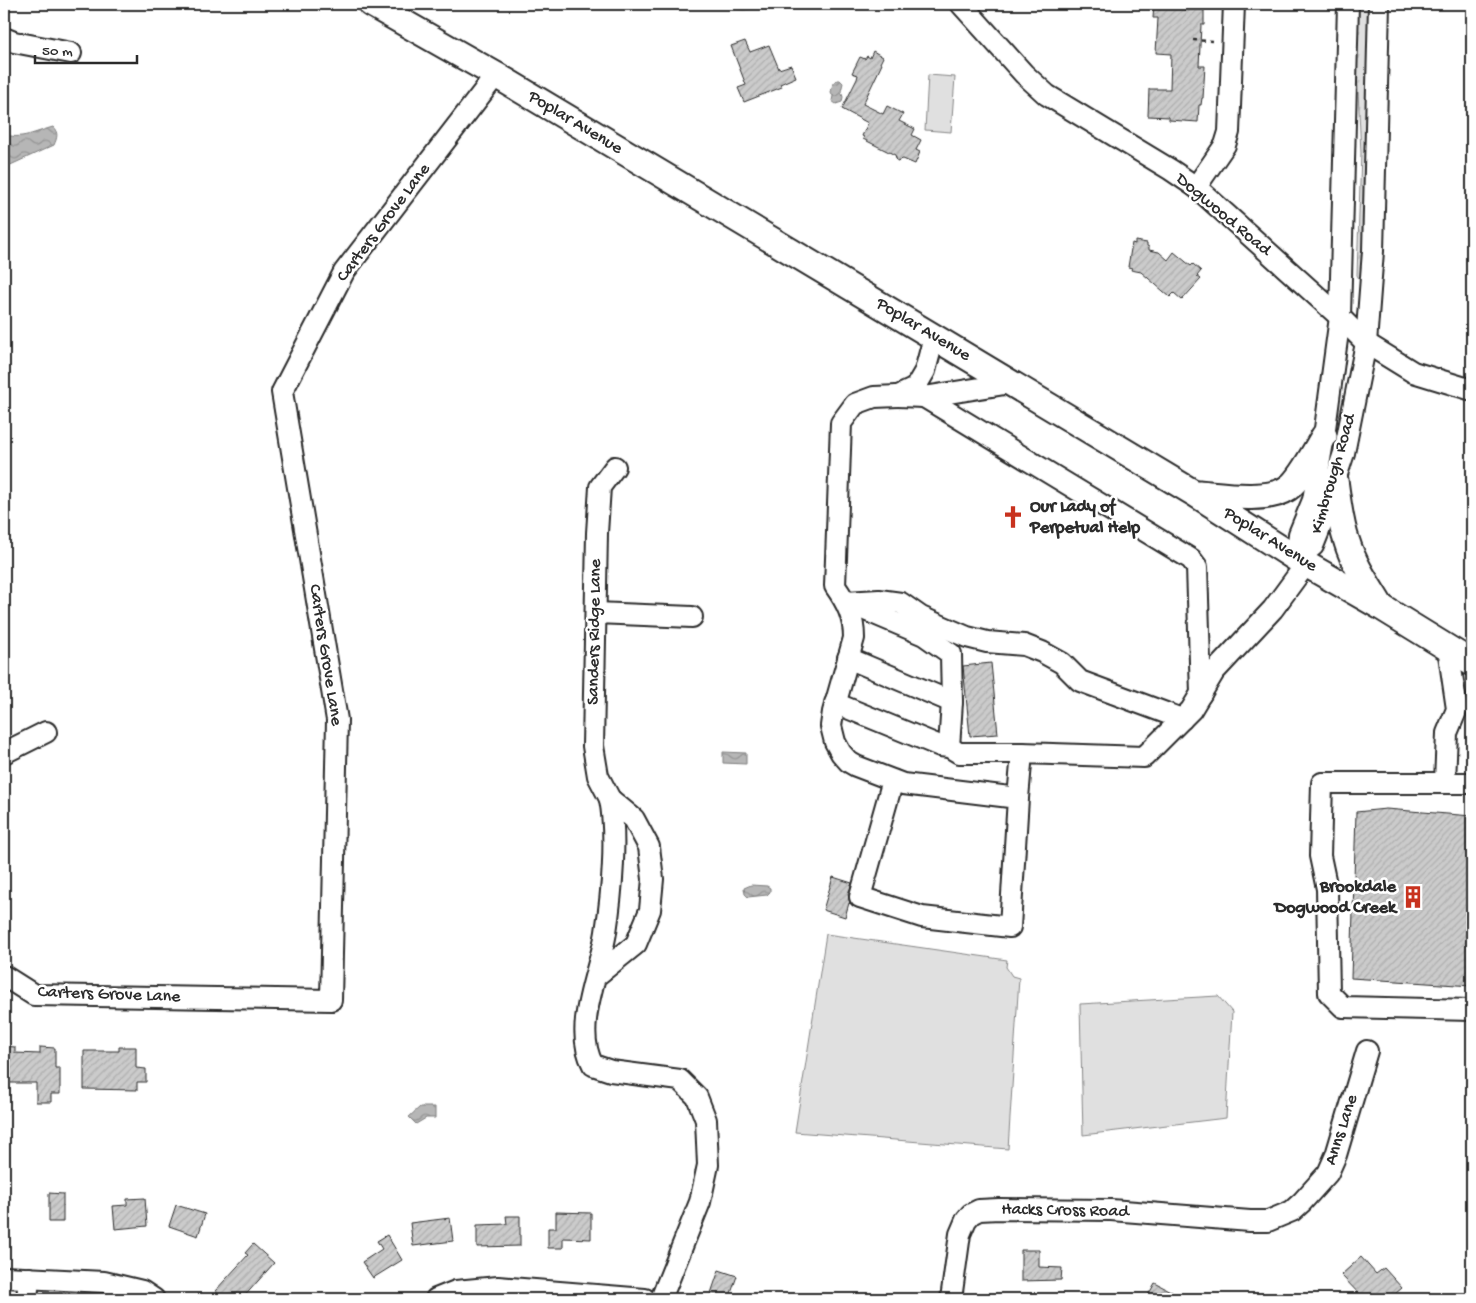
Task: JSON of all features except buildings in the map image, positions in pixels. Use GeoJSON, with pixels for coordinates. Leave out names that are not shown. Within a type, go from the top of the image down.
{"type":"FeatureCollection","features":[{"type":"Feature","properties":{"kind":"main road","name":"Poplar Avenue"},"geometry":{"type":"LineString","coordinates":[[371,4],[415,31],[496,75],[1011,383],[1472,663]]}},
{"type":"Feature","properties":{"kind":"main road"},"geometry":{"type":"LineString","coordinates":[[1194,493],[1266,496],[1288,488],[1307,465],[1324,436]]}},
{"type":"Feature","properties":{"kind":"main road"},"geometry":{"type":"LineString","coordinates":[[1336,480],[1347,542],[1362,576],[1381,607]]}},
{"type":"Feature","properties":{"kind":"street"},"geometry":{"type":"LineString","coordinates":[[1196,187],[1225,145],[1230,132],[1234,4]]}},
{"type":"Feature","properties":{"kind":"street","name":"Kimbrough Road"},"geometry":{"type":"LineString","coordinates":[[1302,561],[1299,534],[1313,500],[1324,436],[1340,317],[1348,4]]}},
{"type":"Feature","properties":{"kind":"street","name":"Kimbrough Road"},"geometry":{"type":"LineString","coordinates":[[1302,561],[1313,546],[1319,531],[1344,453],[1366,343],[1373,250],[1379,4]]}},
{"type":"Feature","properties":{"kind":"street","name":"Dogwood Road"},"geometry":{"type":"LineString","coordinates":[[968,6],[1024,74],[1047,95],[1196,187],[1340,317],[1366,343],[1413,372],[1472,390]]}},
{"type":"Feature","properties":{"kind":"street"},"geometry":{"type":"LineString","coordinates":[[4,38],[14,42],[71,53]]}},
{"type":"Feature","properties":{"kind":"street","name":"Carters Grove Lane"},"geometry":{"type":"LineString","coordinates":[[4,976],[34,995],[331,1000],[337,720],[282,392],[344,272],[496,75]]}},
{"type":"Feature","properties":{"kind":"street"},"geometry":{"type":"LineString","coordinates":[[898,396],[915,388],[925,372],[934,337]]}},
{"type":"Feature","properties":{"kind":"street"},"geometry":{"type":"LineString","coordinates":[[1011,383],[924,397],[898,396],[874,398],[855,404],[841,423],[835,586],[846,602],[854,627],[854,638],[835,703],[832,726],[835,742],[841,754],[856,766],[898,782],[1018,798]]}},
{"type":"Feature","properties":{"kind":"street"},"geometry":{"type":"LineString","coordinates":[[924,397],[1191,559],[1198,567],[1201,694]]}},
{"type":"Feature","properties":{"kind":"street","name":"Sanders Ridge Lane"},"geometry":{"type":"LineString","coordinates":[[615,467],[600,487],[597,532],[593,746],[598,776],[610,799],[613,817],[611,900],[606,935],[587,1009],[587,1053],[594,1065],[611,1071],[680,1080],[697,1097],[706,1120],[708,1165],[700,1202],[661,1299]]}},
{"type":"Feature","properties":{"kind":"street"},"geometry":{"type":"LineString","coordinates":[[835,703],[959,752],[1144,757],[1191,710],[1214,672],[1273,609],[1302,561]]}},
{"type":"Feature","properties":{"kind":"street"},"geometry":{"type":"LineString","coordinates":[[846,602],[879,600],[901,603],[921,617],[967,637],[987,642],[1024,645],[1062,663],[1080,681],[1182,719]]}},
{"type":"Feature","properties":{"kind":"street"},"geometry":{"type":"LineString","coordinates":[[846,602],[924,635],[952,654],[952,702],[949,747]]}},
{"type":"Feature","properties":{"kind":"street"},"geometry":{"type":"LineString","coordinates":[[596,613],[692,617]]}},
{"type":"Feature","properties":{"kind":"street"},"geometry":{"type":"LineString","coordinates":[[1445,782],[1447,733],[1465,707],[1448,648]]}},
{"type":"Feature","properties":{"kind":"street"},"geometry":{"type":"LineString","coordinates":[[848,658],[952,702]]}},
{"type":"Feature","properties":{"kind":"street"},"geometry":{"type":"LineString","coordinates":[[4,753],[46,732]]}},
{"type":"Feature","properties":{"kind":"street"},"geometry":{"type":"LineString","coordinates":[[898,782],[860,897],[922,917],[1010,927],[1022,753]]}},
{"type":"Feature","properties":{"kind":"street"},"geometry":{"type":"LineString","coordinates":[[1472,783],[1322,783],[1320,856],[1327,889],[1328,993],[1343,1006],[1472,1010]]}},
{"type":"Feature","properties":{"kind":"street","name":"Sanders Ridge Lane"},"geometry":{"type":"LineString","coordinates":[[595,977],[636,944],[650,910],[653,879],[648,847],[634,819],[610,799]]}},
{"type":"Feature","properties":{"kind":"street","name":"Anns Lane"},"geometry":{"type":"LineString","coordinates":[[1250,1221],[1268,1221],[1292,1211],[1328,1174],[1336,1155],[1366,1051]]}},
{"type":"Feature","properties":{"kind":"street","name":"Hacks Cross Road"},"geometry":{"type":"LineString","coordinates":[[951,1299],[960,1234],[966,1220],[971,1214],[979,1210],[999,1208],[1111,1210],[1250,1221]]}},
{"type":"Feature","properties":{"kind":"street"},"geometry":{"type":"LineString","coordinates":[[4,1277],[104,1282],[142,1291],[154,1299]]}},
{"type":"Feature","properties":{"kind":"street"},"geometry":{"type":"LineString","coordinates":[[28,1299],[29,1278]]}},
{"type":"Feature","properties":{"kind":"street"},"geometry":{"type":"LineString","coordinates":[[436,1299],[456,1291],[498,1287],[645,1299]]}},
{"type":"Feature","properties":{"kind":"path"},"geometry":{"type":"LineString","coordinates":[[1193,40],[1212,41]]}},
{"type":"Feature","properties":{"kind":"green space"},"geometry":{"type":"Polygon","coordinates":[[[723,4],[760,4],[751,9],[742,10],[723,4]]]}},
{"type":"Feature","properties":{"kind":"green space"},"geometry":{"type":"Polygon","coordinates":[[[1355,4],[1370,4],[1362,280],[1360,281],[1357,275],[1361,153],[1355,4]]]}},
{"type":"Feature","properties":{"kind":"green space"},"geometry":{"type":"Polygon","coordinates":[[[928,75],[955,77],[951,132],[925,130],[928,75]]]}},
{"type":"Feature","properties":{"kind":"green space"},"geometry":{"type":"Polygon","coordinates":[[[826,934],[1007,960],[1006,967],[1012,976],[1019,978],[1008,1149],[795,1132],[826,934]]]}},
{"type":"Feature","properties":{"kind":"green space"},"geometry":{"type":"Polygon","coordinates":[[[1218,996],[1232,1012],[1226,1118],[1083,1135],[1080,1004],[1218,996]]]}},
{"type":"Feature","properties":{"kind":"water"},"geometry":{"type":"Polygon","coordinates":[[[837,80],[843,83],[841,91],[843,97],[842,102],[836,104],[832,101],[833,96],[831,92],[833,83],[837,80]]]}},
{"type":"Feature","properties":{"kind":"water"},"geometry":{"type":"Polygon","coordinates":[[[53,127],[57,136],[54,145],[4,168],[4,134],[22,136],[53,127]]]}},
{"type":"Feature","properties":{"kind":"water"},"geometry":{"type":"Polygon","coordinates":[[[723,752],[746,753],[746,764],[723,763],[723,752]]]}},
{"type":"Feature","properties":{"kind":"water"},"geometry":{"type":"Polygon","coordinates":[[[751,885],[767,886],[770,888],[770,892],[767,895],[748,897],[745,894],[744,888],[751,885]]]}},
{"type":"Feature","properties":{"kind":"water"},"geometry":{"type":"Polygon","coordinates":[[[420,1107],[435,1107],[435,1118],[426,1118],[416,1124],[409,1117],[420,1107]]]}},
{"type":"Feature","properties":{"kind":"place","name":"Our Lady of Perpetual Help"},"geometry":{"type":"Point","coordinates":[1013,517]}},
{"type":"Feature","properties":{"kind":"place","name":"Brookdale Dogwood Creek"},"geometry":{"type":"Point","coordinates":[1413,897]}}]}
